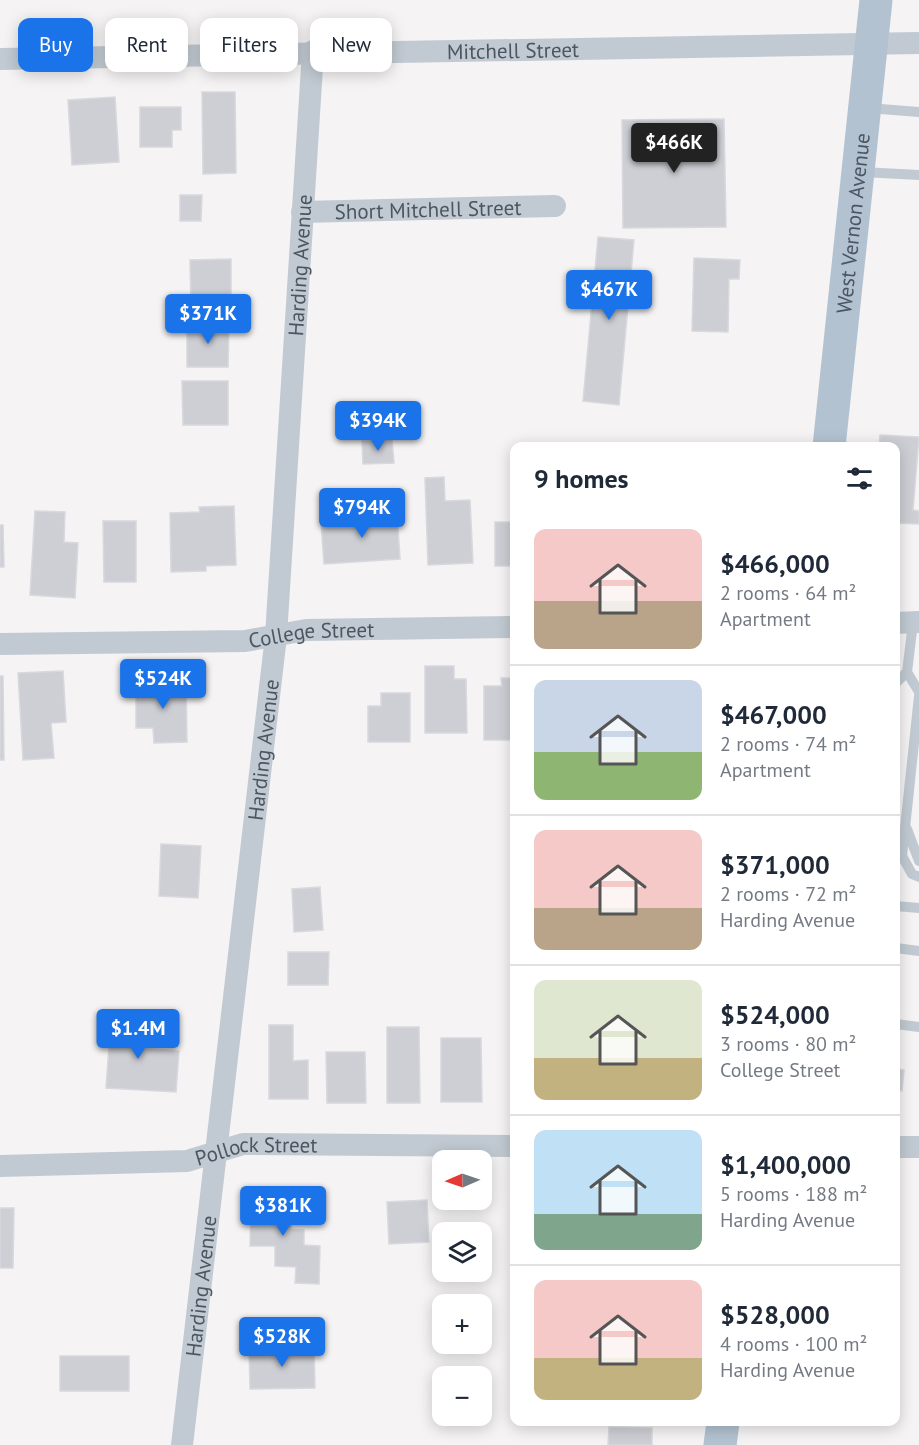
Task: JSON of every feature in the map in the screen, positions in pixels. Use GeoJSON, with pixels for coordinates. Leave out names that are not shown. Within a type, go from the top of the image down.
{"type":"FeatureCollection","features":[{"type":"Feature","properties":{"kind":"main road","name":"West Vernon Avenue"},"geometry":{"type":"LineString","coordinates":[[830,442],[876,0]]}},
{"type":"Feature","properties":{"kind":"main road"},"geometry":{"type":"LineString","coordinates":[[720,1445],[722,1426]]}},
{"type":"Feature","properties":{"kind":"street","name":"Mitchell Street"},"geometry":{"type":"LineString","coordinates":[[392,50],[919,43]]}},
{"type":"Feature","properties":{"kind":"street","name":"Mitchell Street"},"geometry":{"type":"LineString","coordinates":[[0,59],[310,51]]}},
{"type":"Feature","properties":{"kind":"street","name":"Harding Avenue"},"geometry":{"type":"LineString","coordinates":[[182,1445],[276,636],[312,72]]}},
{"type":"Feature","properties":{"kind":"street","name":"Short Mitchell Street"},"geometry":{"type":"LineString","coordinates":[[302,212],[555,206]]}},
{"type":"Feature","properties":{"kind":"street","name":"College Street"},"geometry":{"type":"LineString","coordinates":[[0,644],[245,641],[306,630],[510,627]]}},
{"type":"Feature","properties":{"kind":"street","name":"Pollock Street"},"geometry":{"type":"LineString","coordinates":[[0,1166],[187,1161],[243,1144],[510,1146]]}},
{"type":"Feature","properties":{"kind":"street"},"geometry":{"type":"LineString","coordinates":[[900,1147],[919,1148]]}},
{"type":"Feature","properties":{"kind":"lane"},"geometry":{"type":"LineString","coordinates":[[865,108],[919,112]]}},
{"type":"Feature","properties":{"kind":"lane"},"geometry":{"type":"LineString","coordinates":[[858,172],[919,175]]}},
{"type":"Feature","properties":{"kind":"lane"},"geometry":{"type":"LineString","coordinates":[[909,623],[907,672],[919,694],[902,856],[912,874],[919,877]]}},
{"type":"Feature","properties":{"kind":"lane"},"geometry":{"type":"LineString","coordinates":[[900,679],[907,672]]}},
{"type":"Feature","properties":{"kind":"lane"},"geometry":{"type":"LineString","coordinates":[[905,823],[919,861]]}},
{"type":"Feature","properties":{"kind":"lane"},"geometry":{"type":"LineString","coordinates":[[900,906],[919,908]]}},
{"type":"Feature","properties":{"kind":"lane"},"geometry":{"type":"LineString","coordinates":[[900,949],[919,951]]}},
{"type":"Feature","properties":{"kind":"lane"},"geometry":{"type":"LineString","coordinates":[[900,1025],[919,1027]]}},
{"type":"Feature","properties":{"kind":"building"},"geometry":{"type":"Polygon","coordinates":[[[202,92],[235,92],[236,173],[203,174],[202,92]]]}},
{"type":"Feature","properties":{"kind":"building"},"geometry":{"type":"Polygon","coordinates":[[[115,97],[119,162],[72,165],[68,100],[115,97]]]}},
{"type":"Feature","properties":{"kind":"building"},"geometry":{"type":"Polygon","coordinates":[[[140,107],[181,107],[181,130],[172,130],[172,147],[140,147],[140,107]]]}},
{"type":"Feature","properties":{"kind":"building"},"geometry":{"type":"Polygon","coordinates":[[[724,119],[726,227],[623,228],[622,120],[724,119]]]}},
{"type":"Feature","properties":{"kind":"building"},"geometry":{"type":"Polygon","coordinates":[[[180,195],[202,195],[201,221],[180,221],[180,195]]]}},
{"type":"Feature","properties":{"kind":"building"},"geometry":{"type":"Polygon","coordinates":[[[598,237],[634,240],[619,405],[583,401],[598,237]]]}},
{"type":"Feature","properties":{"kind":"building"},"geometry":{"type":"Polygon","coordinates":[[[694,258],[740,260],[739,279],[729,279],[728,332],[692,331],[694,258]]]}},
{"type":"Feature","properties":{"kind":"building"},"geometry":{"type":"Polygon","coordinates":[[[231,259],[231,302],[191,303],[190,260],[231,259]]]}},
{"type":"Feature","properties":{"kind":"building"},"geometry":{"type":"Polygon","coordinates":[[[187,323],[229,323],[228,367],[187,367],[187,323]]]}},
{"type":"Feature","properties":{"kind":"building"},"geometry":{"type":"Polygon","coordinates":[[[182,381],[228,381],[228,425],[183,425],[182,381]]]}},
{"type":"Feature","properties":{"kind":"building"},"geometry":{"type":"Polygon","coordinates":[[[880,435],[919,437],[913,510],[919,511],[919,524],[900,523],[900,442],[879,442],[880,435]]]}},
{"type":"Feature","properties":{"kind":"building"},"geometry":{"type":"Polygon","coordinates":[[[392,439],[394,463],[363,464],[362,441],[392,439]]]}},
{"type":"Feature","properties":{"kind":"building"},"geometry":{"type":"Polygon","coordinates":[[[444,477],[445,501],[470,500],[473,563],[428,565],[425,478],[444,477]]]}},
{"type":"Feature","properties":{"kind":"building"},"geometry":{"type":"Polygon","coordinates":[[[234,506],[236,565],[206,566],[206,571],[171,572],[170,513],[200,512],[199,507],[234,506]]]}},
{"type":"Feature","properties":{"kind":"building"},"geometry":{"type":"Polygon","coordinates":[[[35,511],[65,512],[64,542],[78,543],[75,598],[30,595],[35,511]]]}},
{"type":"Feature","properties":{"kind":"building"},"geometry":{"type":"Polygon","coordinates":[[[397,512],[400,559],[324,564],[321,523],[345,522],[344,515],[397,512]]]}},
{"type":"Feature","properties":{"kind":"building"},"geometry":{"type":"Polygon","coordinates":[[[103,521],[136,521],[136,582],[104,582],[103,521]]]}},
{"type":"Feature","properties":{"kind":"building"},"geometry":{"type":"Polygon","coordinates":[[[495,522],[510,522],[510,566],[495,566],[495,522]]]}},
{"type":"Feature","properties":{"kind":"building"},"geometry":{"type":"Polygon","coordinates":[[[0,525],[3,525],[4,567],[0,567],[0,525]]]}},
{"type":"Feature","properties":{"kind":"building"},"geometry":{"type":"Polygon","coordinates":[[[425,666],[454,666],[454,679],[466,679],[467,733],[425,733],[425,666]]]}},
{"type":"Feature","properties":{"kind":"building"},"geometry":{"type":"Polygon","coordinates":[[[63,671],[66,722],[51,723],[54,758],[23,760],[18,673],[63,671]]]}},
{"type":"Feature","properties":{"kind":"building"},"geometry":{"type":"Polygon","coordinates":[[[0,676],[3,676],[4,760],[0,760],[0,676]]]}},
{"type":"Feature","properties":{"kind":"building"},"geometry":{"type":"Polygon","coordinates":[[[501,678],[510,678],[510,740],[484,740],[484,686],[502,686],[501,678]]]}},
{"type":"Feature","properties":{"kind":"building"},"geometry":{"type":"Polygon","coordinates":[[[186,681],[187,742],[154,743],[153,728],[136,728],[136,682],[186,681]]]}},
{"type":"Feature","properties":{"kind":"building"},"geometry":{"type":"Polygon","coordinates":[[[381,693],[410,693],[410,742],[368,742],[368,706],[381,706],[381,693]]]}},
{"type":"Feature","properties":{"kind":"building"},"geometry":{"type":"Polygon","coordinates":[[[161,844],[201,846],[198,898],[159,896],[161,844]]]}},
{"type":"Feature","properties":{"kind":"building"},"geometry":{"type":"Polygon","coordinates":[[[320,887],[323,930],[294,932],[292,889],[320,887]]]}},
{"type":"Feature","properties":{"kind":"building"},"geometry":{"type":"Polygon","coordinates":[[[288,952],[329,952],[328,985],[288,985],[288,952]]]}},
{"type":"Feature","properties":{"kind":"building"},"geometry":{"type":"Polygon","coordinates":[[[111,1016],[142,1018],[140,1048],[179,1051],[176,1092],[106,1088],[111,1016]]]}},
{"type":"Feature","properties":{"kind":"building"},"geometry":{"type":"Polygon","coordinates":[[[269,1025],[293,1025],[293,1061],[308,1060],[308,1099],[269,1099],[269,1025]]]}},
{"type":"Feature","properties":{"kind":"building"},"geometry":{"type":"Polygon","coordinates":[[[387,1027],[419,1027],[420,1103],[387,1103],[387,1027]]]}},
{"type":"Feature","properties":{"kind":"building"},"geometry":{"type":"Polygon","coordinates":[[[441,1038],[481,1038],[482,1102],[441,1102],[441,1038]]]}},
{"type":"Feature","properties":{"kind":"building"},"geometry":{"type":"Polygon","coordinates":[[[326,1052],[365,1052],[366,1103],[327,1103],[326,1052]]]}},
{"type":"Feature","properties":{"kind":"building"},"geometry":{"type":"Polygon","coordinates":[[[900,1070],[904,1070],[902,1091],[900,1091],[900,1070]]]}},
{"type":"Feature","properties":{"kind":"building"},"geometry":{"type":"Polygon","coordinates":[[[251,1195],[292,1196],[291,1229],[304,1230],[304,1245],[320,1246],[319,1284],[295,1283],[296,1267],[275,1266],[275,1246],[250,1246],[251,1195]]]}},
{"type":"Feature","properties":{"kind":"building"},"geometry":{"type":"Polygon","coordinates":[[[427,1200],[429,1242],[389,1244],[387,1202],[427,1200]]]}},
{"type":"Feature","properties":{"kind":"building"},"geometry":{"type":"Polygon","coordinates":[[[0,1208],[14,1208],[13,1268],[0,1268],[0,1208]]]}},
{"type":"Feature","properties":{"kind":"building"},"geometry":{"type":"Polygon","coordinates":[[[314,1347],[315,1388],[250,1389],[249,1348],[314,1347]]]}},
{"type":"Feature","properties":{"kind":"building"},"geometry":{"type":"Polygon","coordinates":[[[60,1356],[129,1356],[129,1391],[60,1391],[60,1356]]]}},
{"type":"Feature","properties":{"kind":"building"},"geometry":{"type":"Polygon","coordinates":[[[609,1427],[652,1428],[652,1445],[608,1445],[609,1427]]]}}]}
